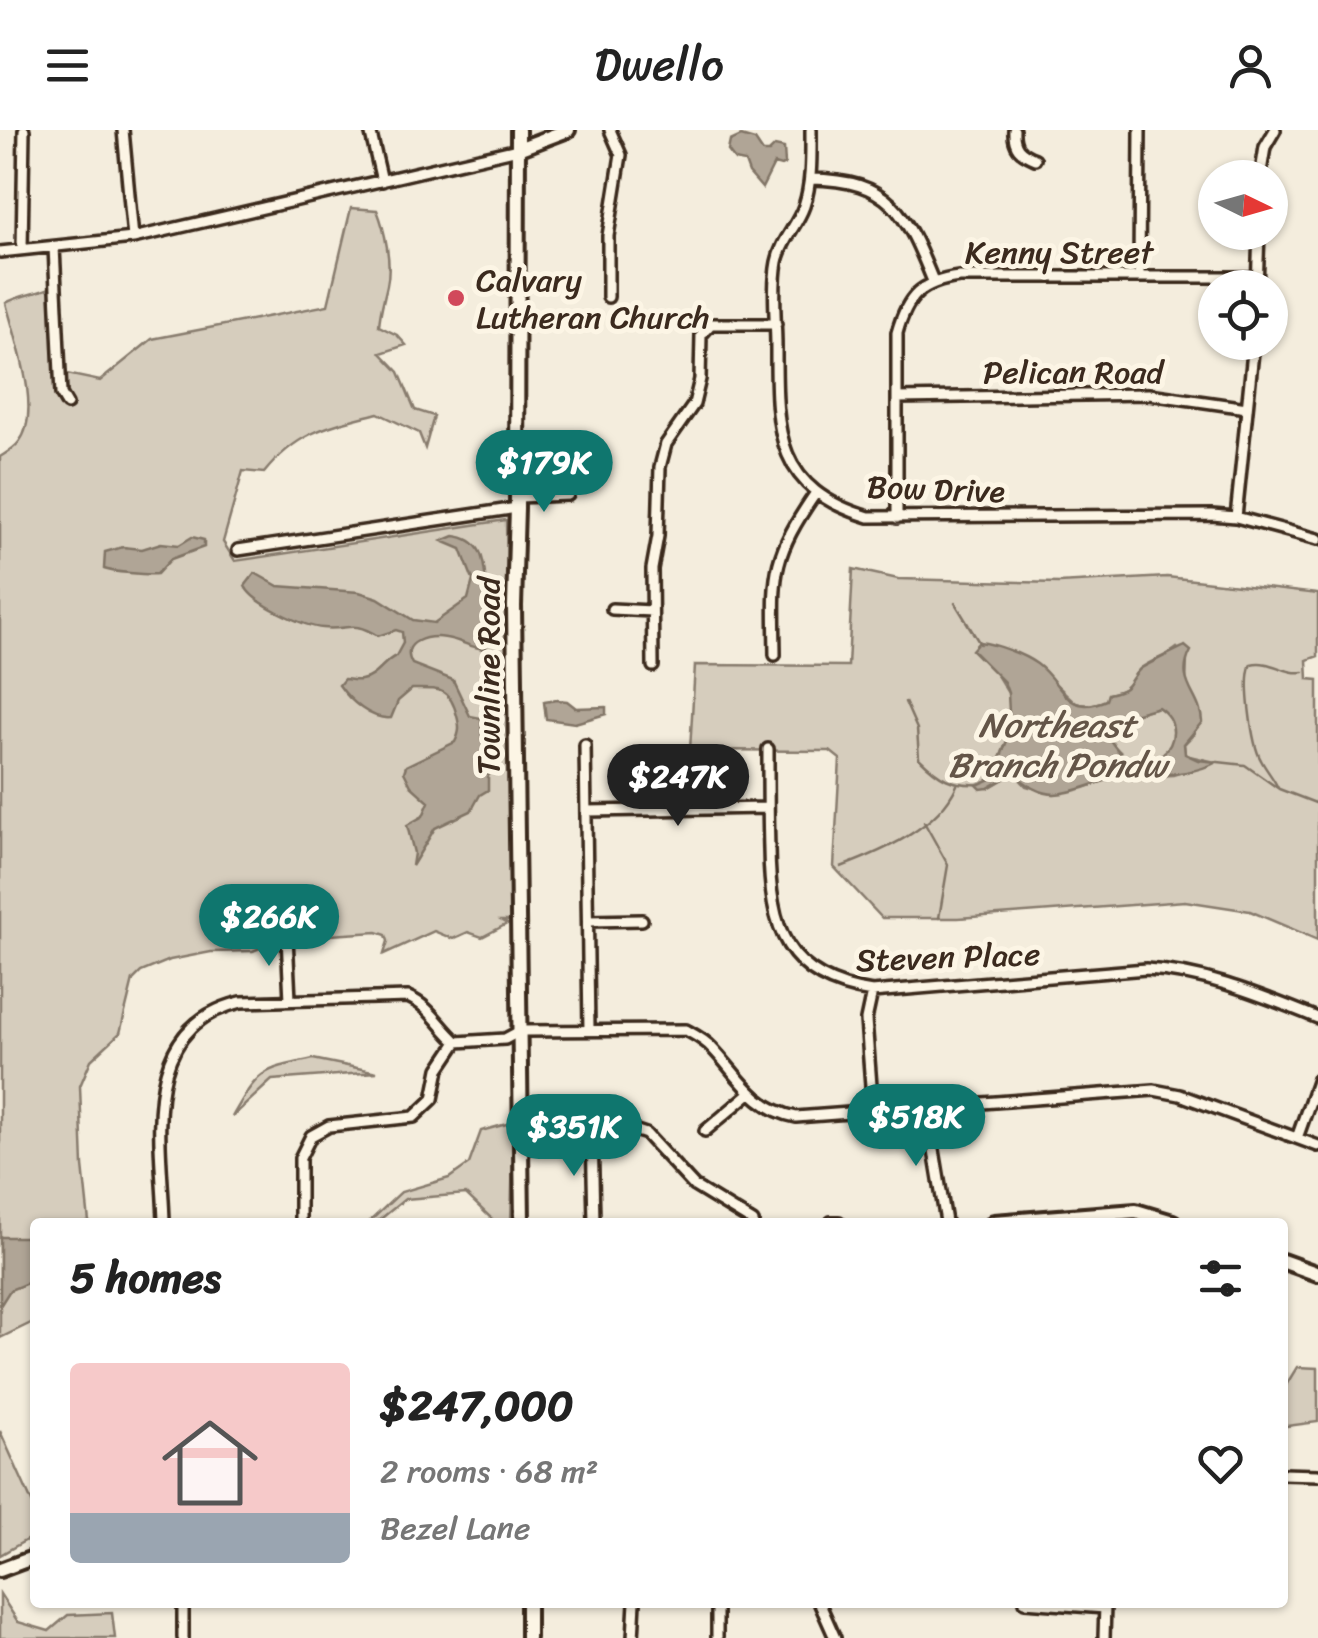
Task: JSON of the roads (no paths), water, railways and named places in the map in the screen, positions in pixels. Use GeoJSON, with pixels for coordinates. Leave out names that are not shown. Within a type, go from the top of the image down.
{"type":"FeatureCollection","features":[{"type":"Feature","properties":{"kind":"street"},"geometry":{"type":"LineString","coordinates":[[22,249],[24,130]]}},
{"type":"Feature","properties":{"kind":"street"},"geometry":{"type":"LineString","coordinates":[[124,130],[132,238]]}},
{"type":"Feature","properties":{"kind":"street"},"geometry":{"type":"LineString","coordinates":[[370,130],[382,181]]}},
{"type":"Feature","properties":{"kind":"street","name":"Townline Road"},"geometry":{"type":"LineString","coordinates":[[518,130],[518,503],[514,626],[522,1218]]}},
{"type":"Feature","properties":{"kind":"street"},"geometry":{"type":"LineString","coordinates":[[0,252],[132,238],[518,149],[568,130]]}},
{"type":"Feature","properties":{"kind":"street"},"geometry":{"type":"LineString","coordinates":[[608,297],[608,236],[620,155],[610,130]]}},
{"type":"Feature","properties":{"kind":"street"},"geometry":{"type":"LineString","coordinates":[[774,655],[776,562],[790,531],[815,494],[784,450],[778,420],[776,324],[777,262],[786,236],[803,209],[810,179],[811,130]]}},
{"type":"Feature","properties":{"kind":"street"},"geometry":{"type":"LineString","coordinates":[[1014,130],[1013,141],[1022,154],[1035,159]]}},
{"type":"Feature","properties":{"kind":"street"},"geometry":{"type":"LineString","coordinates":[[1139,276],[1140,130]]}},
{"type":"Feature","properties":{"kind":"street"},"geometry":{"type":"LineString","coordinates":[[1263,160],[1275,130]]}},
{"type":"Feature","properties":{"kind":"street"},"geometry":{"type":"LineString","coordinates":[[810,179],[839,179],[884,195],[901,211],[933,280]]}},
{"type":"Feature","properties":{"kind":"street"},"geometry":{"type":"LineString","coordinates":[[54,246],[61,394],[67,404]]}},
{"type":"Feature","properties":{"kind":"street","name":"Kenny Street"},"geometry":{"type":"LineString","coordinates":[[897,518],[897,333],[903,312],[933,280],[1139,276],[1198,279]]}},
{"type":"Feature","properties":{"kind":"street"},"geometry":{"type":"LineString","coordinates":[[653,666],[660,467],[666,444],[694,404],[700,379],[701,336],[711,324],[776,324]]}},
{"type":"Feature","properties":{"kind":"street"},"geometry":{"type":"LineString","coordinates":[[1236,517],[1252,360]]}},
{"type":"Feature","properties":{"kind":"street","name":"Pelican Road"},"geometry":{"type":"LineString","coordinates":[[897,398],[1150,394],[1247,408]]}},
{"type":"Feature","properties":{"kind":"street","name":"Bow Drive"},"geometry":{"type":"LineString","coordinates":[[815,494],[854,513],[897,518],[1236,517],[1318,539]]}},
{"type":"Feature","properties":{"kind":"street"},"geometry":{"type":"LineString","coordinates":[[238,550],[568,495]]}},
{"type":"Feature","properties":{"kind":"street"},"geometry":{"type":"LineString","coordinates":[[612,609],[652,610]]}},
{"type":"Feature","properties":{"kind":"street"},"geometry":{"type":"LineString","coordinates":[[585,745],[589,1030]]}},
{"type":"Feature","properties":{"kind":"street","name":"Steven Place"},"geometry":{"type":"LineString","coordinates":[[768,749],[772,900],[780,932],[797,958],[834,984],[872,992],[1146,968],[1173,970],[1233,986],[1318,1018]]}},
{"type":"Feature","properties":{"kind":"street"},"geometry":{"type":"LineString","coordinates":[[587,811],[768,808]]}},
{"type":"Feature","properties":{"kind":"street"},"geometry":{"type":"LineString","coordinates":[[588,921],[642,920]]}},
{"type":"Feature","properties":{"kind":"street"},"geometry":{"type":"LineString","coordinates":[[287,936],[290,1000]]}},
{"type":"Feature","properties":{"kind":"street"},"geometry":{"type":"LineString","coordinates":[[872,992],[866,1020],[873,1112]]}},
{"type":"Feature","properties":{"kind":"street"},"geometry":{"type":"LineString","coordinates":[[164,1218],[162,1090],[170,1056],[186,1031],[209,1013],[241,1002],[408,997],[422,1002],[457,1042]]}},
{"type":"Feature","properties":{"kind":"street"},"geometry":{"type":"LineString","coordinates":[[457,1042],[505,1040],[520,1031],[686,1030],[710,1044],[750,1094],[767,1107],[796,1117],[1154,1090],[1180,1095],[1318,1146]]}},
{"type":"Feature","properties":{"kind":"street"},"geometry":{"type":"LineString","coordinates":[[300,1218],[300,1158],[312,1136],[330,1126],[414,1117],[433,1099],[439,1069],[457,1042]]}},
{"type":"Feature","properties":{"kind":"street"},"geometry":{"type":"LineString","coordinates":[[1297,1138],[1318,1079]]}},
{"type":"Feature","properties":{"kind":"street"},"geometry":{"type":"LineString","coordinates":[[705,1132],[750,1094]]}},
{"type":"Feature","properties":{"kind":"street"},"geometry":{"type":"LineString","coordinates":[[928,1108],[945,1218]]}},
{"type":"Feature","properties":{"kind":"street"},"geometry":{"type":"LineString","coordinates":[[592,1130],[594,1218]]}},
{"type":"Feature","properties":{"kind":"street"},"geometry":{"type":"LineString","coordinates":[[522,1138],[558,1131],[634,1130],[646,1134],[694,1186],[746,1218]]}},
{"type":"Feature","properties":{"kind":"street"},"geometry":{"type":"LineString","coordinates":[[1115,1217],[1136,1211],[1159,1218]]}},
{"type":"Feature","properties":{"kind":"street"},"geometry":{"type":"LineString","coordinates":[[1288,1263],[1318,1274]]}},
{"type":"Feature","properties":{"kind":"street"},"geometry":{"type":"LineString","coordinates":[[1288,1474],[1318,1475]]}},
{"type":"Feature","properties":{"kind":"street"},"geometry":{"type":"LineString","coordinates":[[0,1570],[30,1559]]}},
{"type":"Feature","properties":{"kind":"street"},"geometry":{"type":"LineString","coordinates":[[183,1608],[183,1638]]}},
{"type":"Feature","properties":{"kind":"street"},"geometry":{"type":"LineString","coordinates":[[528,1608],[528,1638]]}},
{"type":"Feature","properties":{"kind":"street"},"geometry":{"type":"LineString","coordinates":[[633,1638],[635,1608]]}},
{"type":"Feature","properties":{"kind":"street"},"geometry":{"type":"LineString","coordinates":[[717,1608],[717,1638]]}},
{"type":"Feature","properties":{"kind":"street"},"geometry":{"type":"LineString","coordinates":[[822,1608],[835,1638]]}},
{"type":"Feature","properties":{"kind":"street"},"geometry":{"type":"LineString","coordinates":[[1104,1638],[1105,1608]]}},
{"type":"Feature","properties":{"kind":"water"},"geometry":{"type":"Polygon","coordinates":[[[741,136],[755,140],[763,152],[775,146],[784,148],[785,164],[774,164],[762,188],[745,162],[735,160],[728,151],[730,141],[741,136]]]}},
{"type":"Feature","properties":{"kind":"water"},"geometry":{"type":"Polygon","coordinates":[[[454,536],[472,543],[483,560],[486,649],[439,637],[417,641],[409,656],[412,664],[453,680],[470,716],[481,718],[482,741],[488,749],[488,790],[480,795],[471,811],[435,828],[412,866],[414,853],[407,825],[423,816],[429,802],[411,786],[404,772],[406,766],[455,742],[459,726],[451,700],[436,690],[412,689],[398,701],[391,718],[369,713],[339,685],[344,679],[366,679],[396,656],[403,643],[402,632],[378,636],[356,627],[315,627],[268,606],[245,586],[255,573],[278,586],[359,592],[378,598],[413,620],[434,623],[468,599],[473,580],[461,549],[442,541],[454,536]]]}},
{"type":"Feature","properties":{"kind":"water"},"geometry":{"type":"Polygon","coordinates":[[[192,537],[204,540],[204,547],[171,559],[157,574],[104,569],[105,552],[161,543],[179,545],[192,537]]]}},
{"type":"Feature","properties":{"kind":"water","name":"Northeast Branch Pondw"},"geometry":{"type":"Polygon","coordinates":[[[979,642],[1024,657],[1046,672],[1073,702],[1082,705],[1106,700],[1108,694],[1126,687],[1140,669],[1185,646],[1191,651],[1185,672],[1202,722],[1184,744],[1185,754],[1217,762],[1180,773],[1116,778],[1063,793],[1038,790],[1014,773],[981,789],[977,785],[991,779],[1010,733],[1008,693],[1004,682],[972,650],[979,642]],[[1158,707],[1119,718],[1110,726],[1109,738],[1122,754],[1137,761],[1150,761],[1170,744],[1170,719],[1158,707]]]}},
{"type":"Feature","properties":{"kind":"water"},"geometry":{"type":"Polygon","coordinates":[[[557,700],[576,708],[606,707],[606,714],[575,723],[546,719],[544,702],[557,700]]]}},
{"type":"Feature","properties":{"kind":"water"},"geometry":{"type":"Polygon","coordinates":[[[0,1237],[30,1237],[30,1282],[10,1290],[0,1306],[0,1237]]]}},
{"type":"Feature","properties":{"kind":"waterway"},"geometry":{"type":"LineString","coordinates":[[955,603],[980,644]]}},
{"type":"Feature","properties":{"kind":"waterway"},"geometry":{"type":"LineString","coordinates":[[1278,788],[1255,741],[1248,697],[1249,672],[1251,664],[1258,663],[1304,672]]}},
{"type":"Feature","properties":{"kind":"waterway"},"geometry":{"type":"LineString","coordinates":[[905,702],[917,729],[919,758],[946,779],[980,784]]}},
{"type":"Feature","properties":{"kind":"waterway"},"geometry":{"type":"LineString","coordinates":[[1218,762],[1245,765],[1279,789],[1318,804]]}},
{"type":"Feature","properties":{"kind":"waterway"},"geometry":{"type":"LineString","coordinates":[[841,867],[923,826],[937,814],[957,785]]}},
{"type":"Feature","properties":{"kind":"waterway"},"geometry":{"type":"LineString","coordinates":[[924,822],[948,865],[939,918]]}},
{"type":"Feature","properties":{"kind":"place","name":"Calvary Lutheran Church"},"geometry":{"type":"Point","coordinates":[456,298]}}]}
